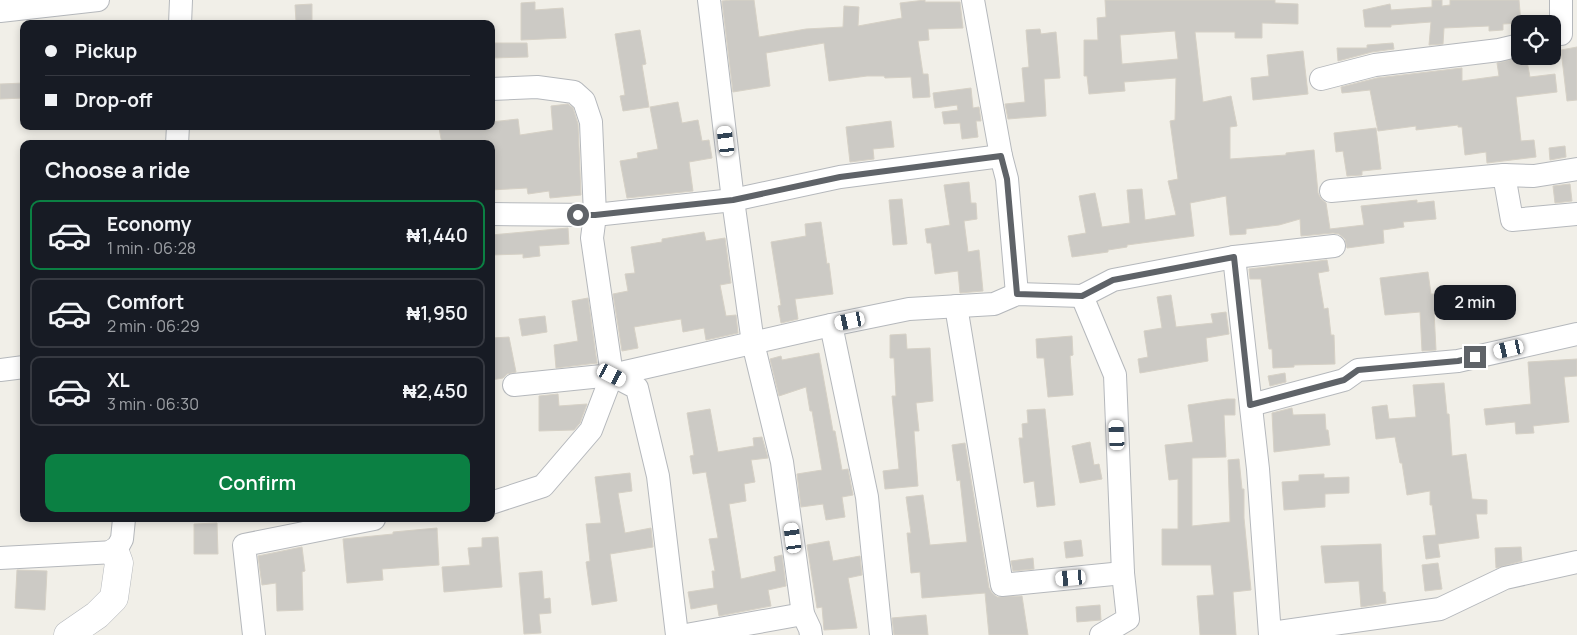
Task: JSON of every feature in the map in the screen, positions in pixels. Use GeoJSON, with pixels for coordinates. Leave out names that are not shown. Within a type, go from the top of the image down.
{"type":"FeatureCollection","features":[{"type":"Feature","properties":{"kind":"street"},"geometry":{"type":"LineString","coordinates":[[0,11],[98,0]]}},
{"type":"Feature","properties":{"kind":"street"},"geometry":{"type":"LineString","coordinates":[[180,20],[181,0]]}},
{"type":"Feature","properties":{"kind":"street"},"geometry":{"type":"LineString","coordinates":[[709,0],[733,200],[753,343],[782,462],[803,614],[811,635]]}},
{"type":"Feature","properties":{"kind":"street"},"geometry":{"type":"LineString","coordinates":[[973,0],[1001,156],[1007,179],[1017,294]]}},
{"type":"Feature","properties":{"kind":"street"},"geometry":{"type":"LineString","coordinates":[[1561,0],[1564,35]]}},
{"type":"Feature","properties":{"kind":"street"},"geometry":{"type":"LineString","coordinates":[[1321,80],[1375,65],[1511,47]]}},
{"type":"Feature","properties":{"kind":"street"},"geometry":{"type":"LineString","coordinates":[[495,89],[537,87],[565,90],[574,92],[584,101],[590,122],[595,215],[592,238],[612,375],[590,430],[543,486],[495,502]]}},
{"type":"Feature","properties":{"kind":"street"},"geometry":{"type":"LineString","coordinates":[[495,214],[595,215],[733,200],[840,177],[1001,156]]}},
{"type":"Feature","properties":{"kind":"street"},"geometry":{"type":"LineString","coordinates":[[1331,191],[1504,175],[1534,176],[1577,170]]}},
{"type":"Feature","properties":{"kind":"street"},"geometry":{"type":"LineString","coordinates":[[1504,175],[1512,220],[1577,214]]}},
{"type":"Feature","properties":{"kind":"street"},"geometry":{"type":"LineString","coordinates":[[514,385],[612,375],[909,309],[994,304],[1017,294],[1082,296],[1113,280],[1234,257],[1334,246]]}},
{"type":"Feature","properties":{"kind":"street"},"geometry":{"type":"LineString","coordinates":[[1234,257],[1258,469],[1270,634],[1440,609],[1505,578],[1577,562]]}},
{"type":"Feature","properties":{"kind":"street"},"geometry":{"type":"LineString","coordinates":[[1082,296],[1115,375],[1123,573],[1128,619],[1101,635]]}},
{"type":"Feature","properties":{"kind":"street"},"geometry":{"type":"LineString","coordinates":[[956,306],[1002,585],[1123,573]]}},
{"type":"Feature","properties":{"kind":"street"},"geometry":{"type":"LineString","coordinates":[[831,325],[867,497],[880,635]]}},
{"type":"Feature","properties":{"kind":"street"},"geometry":{"type":"LineString","coordinates":[[1250,405],[1344,380],[1358,370],[1458,361],[1577,334]]}},
{"type":"Feature","properties":{"kind":"street"},"geometry":{"type":"LineString","coordinates":[[0,370],[20,368]]}},
{"type":"Feature","properties":{"kind":"street"},"geometry":{"type":"LineString","coordinates":[[612,375],[636,388],[658,476],[677,635]]}},
{"type":"Feature","properties":{"kind":"street"},"geometry":{"type":"LineString","coordinates":[[68,635],[97,615],[114,598],[119,564],[115,552],[122,539],[124,522]]}},
{"type":"Feature","properties":{"kind":"street"},"geometry":{"type":"LineString","coordinates":[[254,635],[244,545],[359,522]]}},
{"type":"Feature","properties":{"kind":"street"},"geometry":{"type":"LineString","coordinates":[[0,558],[115,552]]}},
{"type":"Feature","properties":{"kind":"street"},"geometry":{"type":"LineString","coordinates":[[686,635],[803,614]]}},
{"type":"Feature","properties":{"kind":"building"},"geometry":{"type":"Polygon","coordinates":[[[754,0],[759,37],[806,29],[843,27],[844,6],[859,7],[858,26],[902,18],[900,3],[925,0],[925,2],[960,2],[963,28],[928,29],[929,40],[918,41],[923,74],[928,74],[930,97],[913,98],[911,77],[885,78],[884,76],[867,76],[829,81],[824,43],[766,53],[770,86],[733,92],[722,1],[754,0]]]}},
{"type":"Feature","properties":{"kind":"building"},"geometry":{"type":"Polygon","coordinates":[[[1105,0],[1275,0],[1275,3],[1298,4],[1298,24],[1262,23],[1262,38],[1235,38],[1235,32],[1195,32],[1203,102],[1231,96],[1237,126],[1230,127],[1230,159],[1286,155],[1286,153],[1314,150],[1318,193],[1326,203],[1330,229],[1364,225],[1361,206],[1417,200],[1417,203],[1434,201],[1436,219],[1403,222],[1404,227],[1383,230],[1384,243],[1347,248],[1345,239],[1339,234],[1301,236],[1300,219],[1279,225],[1246,229],[1246,234],[1230,235],[1226,196],[1190,203],[1194,236],[1127,245],[1127,247],[1108,250],[1108,252],[1072,257],[1068,236],[1086,233],[1079,196],[1095,193],[1102,227],[1130,223],[1127,190],[1142,189],[1145,220],[1176,215],[1168,181],[1178,179],[1170,121],[1175,120],[1176,78],[1124,82],[1125,91],[1089,94],[1087,76],[1084,76],[1084,40],[1098,40],[1097,18],[1106,17],[1105,0]],[[1175,31],[1120,35],[1122,64],[1178,59],[1175,31]]]}},
{"type":"Feature","properties":{"kind":"building"},"geometry":{"type":"Polygon","coordinates":[[[1432,0],[1442,0],[1442,6],[1450,5],[1450,0],[1519,0],[1520,15],[1511,15],[1511,24],[1503,24],[1503,30],[1489,31],[1489,26],[1444,28],[1443,44],[1429,45],[1431,22],[1391,25],[1391,27],[1365,27],[1363,10],[1390,4],[1391,10],[1432,7],[1432,0]]]}},
{"type":"Feature","properties":{"kind":"building"},"geometry":{"type":"Polygon","coordinates":[[[535,2],[535,10],[563,8],[566,38],[521,40],[521,3],[535,2]]]}},
{"type":"Feature","properties":{"kind":"building"},"geometry":{"type":"Polygon","coordinates":[[[312,4],[312,20],[296,20],[295,5],[312,4]]]}},
{"type":"Feature","properties":{"kind":"building"},"geometry":{"type":"Polygon","coordinates":[[[1040,29],[1041,34],[1056,32],[1060,78],[1044,79],[1046,116],[1008,119],[1005,104],[1025,102],[1022,68],[1029,67],[1026,30],[1040,29]]]}},
{"type":"Feature","properties":{"kind":"building"},"geometry":{"type":"Polygon","coordinates":[[[640,30],[646,64],[642,65],[649,107],[623,111],[620,96],[625,95],[615,34],[640,30]]]}},
{"type":"Feature","properties":{"kind":"building"},"geometry":{"type":"Polygon","coordinates":[[[495,43],[527,43],[528,57],[495,58],[495,43]]]}},
{"type":"Feature","properties":{"kind":"building"},"geometry":{"type":"Polygon","coordinates":[[[1393,43],[1394,49],[1372,52],[1338,61],[1337,48],[1367,48],[1367,45],[1393,43]]]}},
{"type":"Feature","properties":{"kind":"building"},"geometry":{"type":"Polygon","coordinates":[[[1577,47],[1577,100],[1567,101],[1561,50],[1577,47]]]}},
{"type":"Feature","properties":{"kind":"building"},"geometry":{"type":"Polygon","coordinates":[[[1303,51],[1308,94],[1253,100],[1251,78],[1269,76],[1267,55],[1303,51]]]}},
{"type":"Feature","properties":{"kind":"building"},"geometry":{"type":"Polygon","coordinates":[[[1511,60],[1511,65],[1528,65],[1530,77],[1555,74],[1557,92],[1516,97],[1521,141],[1534,140],[1536,157],[1487,163],[1486,152],[1465,155],[1462,127],[1458,127],[1458,125],[1416,130],[1416,126],[1378,131],[1370,90],[1342,93],[1341,87],[1377,78],[1462,68],[1462,81],[1499,76],[1497,63],[1511,60]]]}},
{"type":"Feature","properties":{"kind":"building"},"geometry":{"type":"Polygon","coordinates":[[[20,83],[20,98],[0,99],[0,84],[20,83]]]}},
{"type":"Feature","properties":{"kind":"building"},"geometry":{"type":"Polygon","coordinates":[[[971,88],[973,108],[979,107],[981,121],[976,121],[978,137],[962,139],[960,123],[944,124],[942,112],[958,110],[957,105],[935,108],[933,93],[971,88]]]}},
{"type":"Feature","properties":{"kind":"building"},"geometry":{"type":"Polygon","coordinates":[[[678,102],[682,123],[698,120],[702,141],[709,140],[712,158],[689,162],[693,191],[627,198],[620,161],[638,158],[637,153],[658,149],[650,107],[678,102]]]}},
{"type":"Feature","properties":{"kind":"building"},"geometry":{"type":"Polygon","coordinates":[[[568,104],[573,108],[578,124],[581,195],[550,198],[549,191],[528,194],[527,188],[495,190],[495,140],[441,140],[439,130],[495,130],[495,122],[518,119],[520,135],[553,130],[551,106],[568,104]]]}},
{"type":"Feature","properties":{"kind":"building"},"geometry":{"type":"Polygon","coordinates":[[[891,121],[894,147],[873,149],[874,159],[850,162],[846,127],[891,121]]]}},
{"type":"Feature","properties":{"kind":"building"},"geometry":{"type":"Polygon","coordinates":[[[1376,128],[1381,169],[1362,171],[1362,175],[1347,176],[1343,151],[1336,152],[1334,133],[1376,128]]]}},
{"type":"Feature","properties":{"kind":"building"},"geometry":{"type":"Polygon","coordinates":[[[1565,146],[1566,157],[1550,160],[1549,148],[1565,146]]]}},
{"type":"Feature","properties":{"kind":"building"},"geometry":{"type":"Polygon","coordinates":[[[969,182],[971,203],[976,203],[977,219],[964,221],[968,252],[979,250],[983,291],[960,293],[958,271],[935,274],[931,243],[927,243],[925,229],[950,225],[944,185],[969,182]]]}},
{"type":"Feature","properties":{"kind":"building"},"geometry":{"type":"Polygon","coordinates":[[[1570,184],[1572,201],[1555,203],[1553,186],[1570,184]]]}},
{"type":"Feature","properties":{"kind":"building"},"geometry":{"type":"Polygon","coordinates":[[[902,199],[907,244],[893,245],[889,200],[902,199]]]}},
{"type":"Feature","properties":{"kind":"building"},"geometry":{"type":"Polygon","coordinates":[[[821,222],[833,294],[795,299],[798,319],[781,323],[778,306],[781,305],[771,242],[806,236],[805,224],[821,222]]]}},
{"type":"Feature","properties":{"kind":"building"},"geometry":{"type":"Polygon","coordinates":[[[568,228],[569,244],[539,246],[540,256],[523,258],[523,254],[495,255],[495,235],[568,228]]]}},
{"type":"Feature","properties":{"kind":"building"},"geometry":{"type":"Polygon","coordinates":[[[704,232],[706,241],[725,238],[731,283],[720,285],[726,316],[736,315],[738,333],[706,340],[704,328],[683,332],[681,319],[634,327],[638,348],[622,351],[613,294],[628,291],[625,274],[635,273],[631,247],[662,242],[662,239],[704,232]]]}},
{"type":"Feature","properties":{"kind":"building"},"geometry":{"type":"Polygon","coordinates":[[[1327,260],[1329,271],[1318,273],[1324,309],[1328,308],[1331,335],[1334,335],[1335,364],[1294,365],[1294,367],[1273,368],[1272,349],[1269,349],[1261,279],[1250,279],[1249,269],[1327,260]]]}},
{"type":"Feature","properties":{"kind":"building"},"geometry":{"type":"Polygon","coordinates":[[[1428,272],[1431,294],[1435,294],[1437,311],[1434,311],[1436,350],[1422,351],[1420,312],[1385,315],[1380,278],[1428,272]]]}},
{"type":"Feature","properties":{"kind":"building"},"geometry":{"type":"Polygon","coordinates":[[[1171,295],[1176,327],[1213,323],[1211,314],[1226,312],[1229,334],[1206,338],[1208,361],[1140,373],[1138,359],[1148,357],[1144,331],[1162,328],[1157,297],[1171,295]]]}},
{"type":"Feature","properties":{"kind":"building"},"geometry":{"type":"Polygon","coordinates":[[[588,298],[597,363],[556,368],[554,345],[578,341],[572,301],[588,298]]]}},
{"type":"Feature","properties":{"kind":"building"},"geometry":{"type":"Polygon","coordinates":[[[545,316],[547,332],[522,336],[519,319],[545,316]]]}},
{"type":"Feature","properties":{"kind":"building"},"geometry":{"type":"Polygon","coordinates":[[[906,334],[907,349],[930,348],[933,401],[916,403],[919,431],[914,431],[918,486],[885,489],[883,471],[899,469],[892,396],[896,396],[894,358],[890,358],[890,335],[906,334]]]}},
{"type":"Feature","properties":{"kind":"building"},"geometry":{"type":"Polygon","coordinates":[[[1072,336],[1073,355],[1070,356],[1073,395],[1048,397],[1044,358],[1037,358],[1036,339],[1072,336]]]}},
{"type":"Feature","properties":{"kind":"building"},"geometry":{"type":"Polygon","coordinates":[[[509,337],[516,372],[495,379],[495,338],[509,337]]]}},
{"type":"Feature","properties":{"kind":"building"},"geometry":{"type":"Polygon","coordinates":[[[819,353],[842,470],[848,469],[853,495],[842,497],[845,517],[826,520],[823,504],[801,507],[797,474],[822,470],[806,387],[779,396],[770,359],[781,356],[782,360],[819,353]]]}},
{"type":"Feature","properties":{"kind":"building"},"geometry":{"type":"Polygon","coordinates":[[[1577,359],[1577,376],[1564,377],[1569,422],[1533,426],[1534,433],[1516,434],[1515,422],[1486,425],[1484,409],[1531,404],[1528,362],[1577,359]]]}},
{"type":"Feature","properties":{"kind":"building"},"geometry":{"type":"Polygon","coordinates":[[[1285,373],[1286,382],[1270,386],[1268,376],[1285,373]]]}},
{"type":"Feature","properties":{"kind":"building"},"geometry":{"type":"Polygon","coordinates":[[[1444,383],[1447,414],[1449,414],[1452,456],[1466,454],[1472,499],[1487,500],[1487,514],[1476,514],[1479,538],[1438,544],[1440,557],[1426,559],[1423,536],[1436,535],[1432,505],[1430,505],[1430,491],[1407,495],[1402,463],[1400,463],[1395,437],[1376,439],[1372,407],[1387,405],[1389,419],[1416,417],[1413,385],[1444,383]]]}},
{"type":"Feature","properties":{"kind":"building"},"geometry":{"type":"Polygon","coordinates":[[[558,394],[559,406],[587,404],[580,423],[574,430],[539,431],[539,396],[558,394]]]}},
{"type":"Feature","properties":{"kind":"building"},"geometry":{"type":"Polygon","coordinates":[[[1235,399],[1235,415],[1224,415],[1226,457],[1192,458],[1192,526],[1230,522],[1228,460],[1239,459],[1242,489],[1244,489],[1244,518],[1251,590],[1233,592],[1236,635],[1200,635],[1197,596],[1214,595],[1211,565],[1162,565],[1162,529],[1178,529],[1178,479],[1169,480],[1165,445],[1193,442],[1188,405],[1235,399]]]}},
{"type":"Feature","properties":{"kind":"building"},"geometry":{"type":"Polygon","coordinates":[[[1292,408],[1293,415],[1325,414],[1326,430],[1328,430],[1330,445],[1274,452],[1272,413],[1292,408]]]}},
{"type":"Feature","properties":{"kind":"building"},"geometry":{"type":"Polygon","coordinates":[[[710,409],[718,452],[754,446],[753,438],[762,437],[768,458],[751,460],[755,482],[744,484],[746,501],[729,504],[741,579],[776,571],[774,557],[782,555],[786,586],[768,590],[771,606],[719,616],[717,604],[691,609],[688,592],[714,588],[712,571],[715,571],[709,539],[718,538],[706,472],[693,474],[690,456],[694,455],[687,413],[710,409]]]}},
{"type":"Feature","properties":{"kind":"building"},"geometry":{"type":"Polygon","coordinates":[[[1045,409],[1055,505],[1037,507],[1034,481],[1024,483],[1019,438],[1023,438],[1022,424],[1028,423],[1027,410],[1045,409]]]}},
{"type":"Feature","properties":{"kind":"building"},"geometry":{"type":"Polygon","coordinates":[[[1090,442],[1094,465],[1099,464],[1102,479],[1080,483],[1072,446],[1090,442]]]}},
{"type":"Feature","properties":{"kind":"building"},"geometry":{"type":"Polygon","coordinates":[[[965,443],[989,588],[997,597],[1022,596],[1028,635],[989,635],[985,593],[922,598],[920,572],[911,573],[907,533],[911,533],[906,497],[923,495],[930,545],[967,542],[960,480],[957,481],[952,445],[965,443]]]}},
{"type":"Feature","properties":{"kind":"building"},"geometry":{"type":"Polygon","coordinates":[[[630,473],[632,491],[618,493],[625,533],[651,528],[653,547],[610,554],[617,601],[592,605],[586,562],[590,561],[586,524],[601,523],[595,477],[630,473]]]}},
{"type":"Feature","properties":{"kind":"building"},"geometry":{"type":"Polygon","coordinates":[[[1324,474],[1324,478],[1349,477],[1349,493],[1325,494],[1325,507],[1284,510],[1282,482],[1299,481],[1299,475],[1324,474]]]}},
{"type":"Feature","properties":{"kind":"building"},"geometry":{"type":"Polygon","coordinates":[[[217,523],[218,554],[194,554],[194,524],[217,523]]]}},
{"type":"Feature","properties":{"kind":"building"},"geometry":{"type":"Polygon","coordinates":[[[437,528],[439,565],[382,569],[383,580],[347,583],[343,539],[437,528]]]}},
{"type":"Feature","properties":{"kind":"building"},"geometry":{"type":"Polygon","coordinates":[[[498,537],[502,587],[444,592],[442,567],[470,565],[468,548],[482,547],[482,538],[498,537]]]}},
{"type":"Feature","properties":{"kind":"building"},"geometry":{"type":"Polygon","coordinates":[[[1081,540],[1083,556],[1066,558],[1064,542],[1081,540]]]}},
{"type":"Feature","properties":{"kind":"building"},"geometry":{"type":"Polygon","coordinates":[[[829,541],[833,561],[860,556],[862,575],[848,578],[857,628],[824,630],[822,607],[817,608],[807,545],[829,541]]]}},
{"type":"Feature","properties":{"kind":"building"},"geometry":{"type":"Polygon","coordinates":[[[1381,544],[1383,592],[1385,592],[1386,603],[1361,607],[1359,581],[1325,583],[1321,546],[1381,544]]]}},
{"type":"Feature","properties":{"kind":"building"},"geometry":{"type":"Polygon","coordinates":[[[302,547],[305,571],[302,572],[303,610],[277,611],[276,583],[262,585],[258,556],[302,547]]]}},
{"type":"Feature","properties":{"kind":"building"},"geometry":{"type":"Polygon","coordinates":[[[1521,547],[1522,561],[1496,568],[1495,548],[1521,547]]]}},
{"type":"Feature","properties":{"kind":"building"},"geometry":{"type":"Polygon","coordinates":[[[1033,558],[1034,569],[1013,571],[1011,561],[1033,558]]]}},
{"type":"Feature","properties":{"kind":"building"},"geometry":{"type":"Polygon","coordinates":[[[1438,563],[1442,589],[1425,591],[1422,565],[1438,563]]]}},
{"type":"Feature","properties":{"kind":"building"},"geometry":{"type":"Polygon","coordinates":[[[17,570],[47,571],[45,610],[15,608],[17,570]]]}},
{"type":"Feature","properties":{"kind":"building"},"geometry":{"type":"Polygon","coordinates":[[[542,571],[544,599],[550,598],[551,613],[539,614],[541,633],[524,634],[519,573],[542,571]]]}},
{"type":"Feature","properties":{"kind":"building"},"geometry":{"type":"Polygon","coordinates":[[[1100,605],[1101,620],[1077,622],[1076,607],[1100,605]]]}},
{"type":"Feature","properties":{"kind":"building"},"geometry":{"type":"Polygon","coordinates":[[[926,615],[928,635],[894,635],[892,618],[926,615]]]}},
{"type":"Feature","properties":{"kind":"route"},"geometry":{"type":"LineString","coordinates":[[578,215],[595,215],[733,200],[840,177],[1001,156],[1007,179],[1017,294],[1082,296],[1113,280],[1234,257],[1250,405],[1344,380],[1358,370],[1458,361],[1475,357]]}}]}
